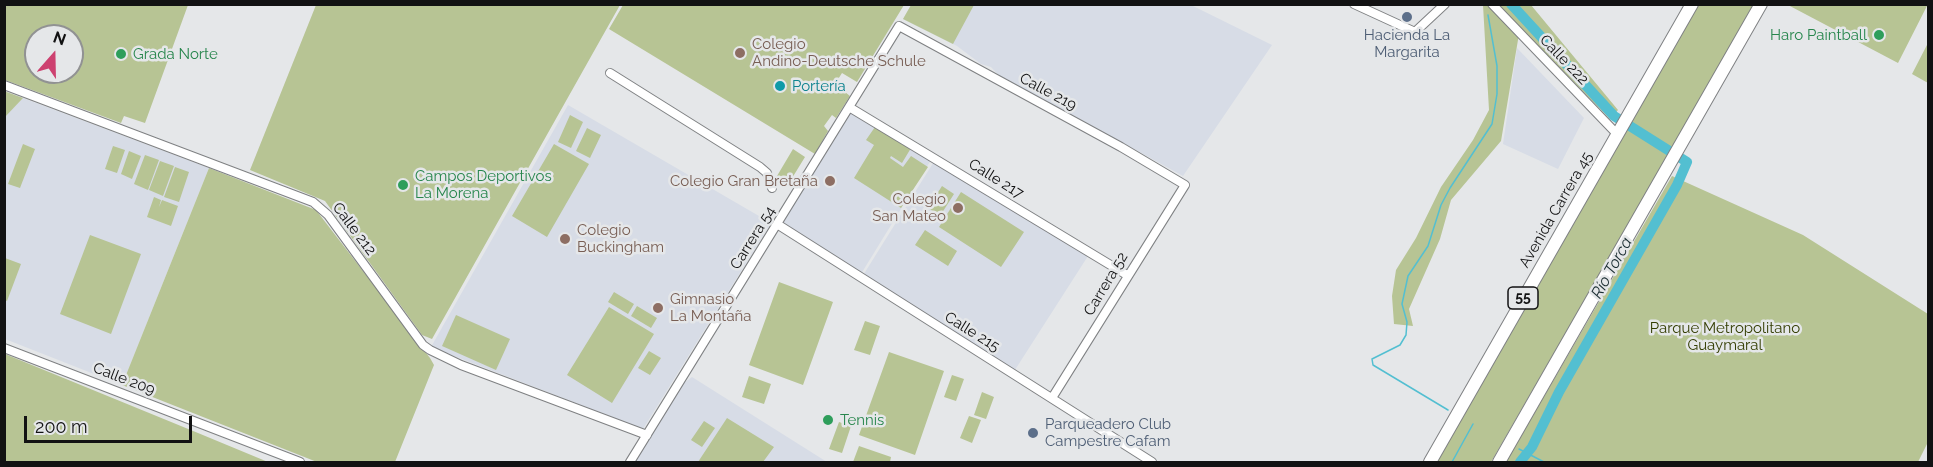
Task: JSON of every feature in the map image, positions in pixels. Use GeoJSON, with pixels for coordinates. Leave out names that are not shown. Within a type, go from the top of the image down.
{"type":"FeatureCollection","features":[{"type":"Feature","properties":{"kind":"highway","name":"Avenida Carrera 45"},"geometry":{"type":"LineString","coordinates":[[1430,462],[1692,4]]}},
{"type":"Feature","properties":{"kind":"highway"},"geometry":{"type":"LineString","coordinates":[[1499,462],[1761,4]]}},
{"type":"Feature","properties":{"kind":"street"},"geometry":{"type":"LineString","coordinates":[[1354,4],[1415,32],[1445,4]]}},
{"type":"Feature","properties":{"kind":"street","name":"Calle 222"},"geometry":{"type":"LineString","coordinates":[[1492,4],[1617,134]]}},
{"type":"Feature","properties":{"kind":"street","name":"Carrera 54"},"geometry":{"type":"LineString","coordinates":[[630,462],[897,27]]}},
{"type":"Feature","properties":{"kind":"street","name":"Calle 219"},"geometry":{"type":"LineString","coordinates":[[897,27],[1121,147],[1185,184]]}},
{"type":"Feature","properties":{"kind":"street"},"geometry":{"type":"LineString","coordinates":[[610,73],[760,167],[767,173],[772,188]]}},
{"type":"Feature","properties":{"kind":"street","name":"Calle 212"},"geometry":{"type":"LineString","coordinates":[[4,85],[313,202],[328,215],[423,345],[430,350],[461,365],[647,435]]}},
{"type":"Feature","properties":{"kind":"street","name":"Calle 217"},"geometry":{"type":"LineString","coordinates":[[849,107],[1127,275]]}},
{"type":"Feature","properties":{"kind":"street","name":"Carrera 52"},"geometry":{"type":"LineString","coordinates":[[1052,398],[1185,184]]}},
{"type":"Feature","properties":{"kind":"street","name":"Calle 215"},"geometry":{"type":"LineString","coordinates":[[777,224],[1152,462]]}},
{"type":"Feature","properties":{"kind":"street","name":"Calle 209"},"geometry":{"type":"LineString","coordinates":[[4,348],[300,462]]}},
{"type":"Feature","properties":{"kind":"shaded area"},"geometry":{"type":"Polygon","coordinates":[[[911,5],[1191,5],[1272,45],[1183,176],[1065,111],[1003,80],[991,67],[981,64],[957,46],[903,19],[911,5]]]}},
{"type":"Feature","properties":{"kind":"shaded area"},"geometry":{"type":"Polygon","coordinates":[[[1517,48],[1584,118],[1558,169],[1503,144],[1517,48]]]}},
{"type":"Feature","properties":{"kind":"shaded area"},"geometry":{"type":"Polygon","coordinates":[[[23,98],[209,168],[122,385],[5,339],[4,117],[23,98]]]}},
{"type":"Feature","properties":{"kind":"shaded area"},"geometry":{"type":"Polygon","coordinates":[[[568,105],[771,223],[643,429],[431,347],[568,105]]]}},
{"type":"Feature","properties":{"kind":"shaded area"},"geometry":{"type":"Polygon","coordinates":[[[849,111],[931,160],[861,274],[779,223],[849,111]]]}},
{"type":"Feature","properties":{"kind":"shaded area","name":"Colegio San Mateo"},"geometry":{"type":"Polygon","coordinates":[[[935,160],[1088,256],[1013,373],[862,277],[935,160]]]}},
{"type":"Feature","properties":{"kind":"shaded area"},"geometry":{"type":"Polygon","coordinates":[[[692,377],[827,462],[635,462],[684,383],[692,377]]]}},
{"type":"Feature","properties":{"kind":"green space","name":"Haro Paintball"},"geometry":{"type":"Polygon","coordinates":[[[1788,4],[1928,4],[1898,63],[1788,5],[1788,4]]]}},
{"type":"Feature","properties":{"kind":"green space","name":"Grada Norte"},"geometry":{"type":"Polygon","coordinates":[[[4,5],[188,5],[145,123],[124,116],[121,123],[5,80],[4,5]]]}},
{"type":"Feature","properties":{"kind":"green space","name":"Campos Deportivos La Morena"},"geometry":{"type":"Polygon","coordinates":[[[316,5],[620,5],[432,339],[422,335],[325,201],[250,170],[316,5]]]}},
{"type":"Feature","properties":{"kind":"green space"},"geometry":{"type":"Polygon","coordinates":[[[623,5],[904,5],[857,82],[842,73],[835,84],[850,96],[836,118],[832,115],[824,126],[828,131],[815,154],[609,29],[623,5]]]}},
{"type":"Feature","properties":{"kind":"green space"},"geometry":{"type":"Polygon","coordinates":[[[911,5],[974,5],[953,44],[903,19],[911,5]]]}},
{"type":"Feature","properties":{"kind":"green space"},"geometry":{"type":"Polygon","coordinates":[[[1483,5],[1531,5],[1618,110],[1610,119],[1520,28],[1501,141],[1451,200],[1440,239],[1409,309],[1413,326],[1394,324],[1392,296],[1396,270],[1416,238],[1441,187],[1473,140],[1489,110],[1483,5]]]}},
{"type":"Feature","properties":{"kind":"green space"},"geometry":{"type":"Polygon","coordinates":[[[1698,5],[1756,5],[1491,462],[1437,462],[1494,358],[1698,5]]]}},
{"type":"Feature","properties":{"kind":"green space"},"geometry":{"type":"Polygon","coordinates":[[[1928,43],[1928,83],[1912,74],[1928,43]]]}},
{"type":"Feature","properties":{"kind":"green space"},"geometry":{"type":"Polygon","coordinates":[[[4,91],[23,98],[5,117],[4,117],[4,91]]]}},
{"type":"Feature","properties":{"kind":"green space"},"geometry":{"type":"Polygon","coordinates":[[[570,115],[583,122],[571,148],[558,142],[570,115]]]}},
{"type":"Feature","properties":{"kind":"green space"},"geometry":{"type":"Polygon","coordinates":[[[875,127],[911,148],[902,163],[891,156],[890,158],[903,167],[911,156],[928,167],[901,208],[854,178],[874,145],[866,140],[875,127]]]}},
{"type":"Feature","properties":{"kind":"green space"},"geometry":{"type":"Polygon","coordinates":[[[587,128],[601,135],[590,158],[576,151],[587,128]]]}},
{"type":"Feature","properties":{"kind":"green space"},"geometry":{"type":"Polygon","coordinates":[[[23,144],[35,149],[20,188],[8,184],[23,144]]]}},
{"type":"Feature","properties":{"kind":"green space"},"geometry":{"type":"Polygon","coordinates":[[[554,144],[589,164],[547,237],[512,216],[554,144]]]}},
{"type":"Feature","properties":{"kind":"green space"},"geometry":{"type":"Polygon","coordinates":[[[113,146],[125,150],[117,173],[105,169],[113,146]]]}},
{"type":"Feature","properties":{"kind":"green space"},"geometry":{"type":"Polygon","coordinates":[[[793,149],[805,157],[789,183],[777,176],[793,149]]]}},
{"type":"Feature","properties":{"kind":"green space"},"geometry":{"type":"Polygon","coordinates":[[[129,151],[141,156],[132,179],[121,174],[129,151]]]}},
{"type":"Feature","properties":{"kind":"green space"},"geometry":{"type":"Polygon","coordinates":[[[145,155],[159,160],[148,190],[134,184],[145,155]]]}},
{"type":"Feature","properties":{"kind":"green space"},"geometry":{"type":"Polygon","coordinates":[[[160,161],[174,166],[163,196],[149,190],[160,161]]]}},
{"type":"Feature","properties":{"kind":"green space"},"geometry":{"type":"Polygon","coordinates":[[[175,167],[189,172],[179,202],[164,197],[175,167]]]}},
{"type":"Feature","properties":{"kind":"green space"},"geometry":{"type":"Polygon","coordinates":[[[209,168],[316,210],[430,358],[434,365],[395,462],[317,462],[122,385],[209,168]]]}},
{"type":"Feature","properties":{"kind":"green space","name":"Parque Metropolitano Guaymaral"},"geometry":{"type":"Polygon","coordinates":[[[1672,176],[1803,235],[1928,314],[1928,442],[1918,462],[1506,462],[1672,176]]]}},
{"type":"Feature","properties":{"kind":"green space"},"geometry":{"type":"Polygon","coordinates":[[[942,186],[954,194],[940,216],[928,208],[942,186]]]}},
{"type":"Feature","properties":{"kind":"green space"},"geometry":{"type":"Polygon","coordinates":[[[961,192],[1024,232],[1001,267],[939,227],[961,192]]]}},
{"type":"Feature","properties":{"kind":"green space"},"geometry":{"type":"Polygon","coordinates":[[[154,197],[161,200],[159,207],[162,200],[178,206],[171,226],[147,217],[154,197]]]}},
{"type":"Feature","properties":{"kind":"green space"},"geometry":{"type":"Polygon","coordinates":[[[925,230],[957,251],[948,266],[915,245],[925,230]]]}},
{"type":"Feature","properties":{"kind":"green space"},"geometry":{"type":"Polygon","coordinates":[[[90,235],[141,254],[111,334],[60,314],[90,235]]]}},
{"type":"Feature","properties":{"kind":"green space"},"geometry":{"type":"Polygon","coordinates":[[[5,258],[21,264],[7,301],[5,300],[5,258]]]}},
{"type":"Feature","properties":{"kind":"green space"},"geometry":{"type":"Polygon","coordinates":[[[779,282],[833,302],[803,385],[749,365],[779,282]]]}},
{"type":"Feature","properties":{"kind":"green space"},"geometry":{"type":"Polygon","coordinates":[[[614,292],[634,304],[628,314],[608,302],[614,292]]]}},
{"type":"Feature","properties":{"kind":"green space"},"geometry":{"type":"Polygon","coordinates":[[[637,306],[657,318],[651,328],[631,316],[637,306]]]}},
{"type":"Feature","properties":{"kind":"green space"},"geometry":{"type":"Polygon","coordinates":[[[609,307],[654,334],[612,403],[567,375],[609,307]]]}},
{"type":"Feature","properties":{"kind":"green space"},"geometry":{"type":"Polygon","coordinates":[[[456,315],[510,339],[496,370],[442,346],[456,315]]]}},
{"type":"Feature","properties":{"kind":"green space"},"geometry":{"type":"Polygon","coordinates":[[[865,321],[880,326],[870,355],[854,350],[865,321]]]}},
{"type":"Feature","properties":{"kind":"green space"},"geometry":{"type":"Polygon","coordinates":[[[649,351],[661,358],[650,375],[638,368],[649,351]]]}},
{"type":"Feature","properties":{"kind":"green space"},"geometry":{"type":"Polygon","coordinates":[[[889,352],[944,371],[915,455],[859,435],[889,352]]]}},
{"type":"Feature","properties":{"kind":"green space"},"geometry":{"type":"Polygon","coordinates":[[[5,354],[198,433],[268,462],[5,462],[5,354]]]}},
{"type":"Feature","properties":{"kind":"green space"},"geometry":{"type":"Polygon","coordinates":[[[952,375],[964,379],[956,401],[944,397],[952,375]]]}},
{"type":"Feature","properties":{"kind":"green space"},"geometry":{"type":"Polygon","coordinates":[[[749,376],[771,384],[764,404],[742,397],[749,376]]]}},
{"type":"Feature","properties":{"kind":"green space"},"geometry":{"type":"Polygon","coordinates":[[[982,392],[994,397],[986,419],[974,415],[982,392]]]}},
{"type":"Feature","properties":{"kind":"green space"},"geometry":{"type":"Polygon","coordinates":[[[969,416],[981,420],[972,443],[960,438],[969,416]]]}},
{"type":"Feature","properties":{"kind":"green space"},"geometry":{"type":"Polygon","coordinates":[[[727,418],[774,447],[763,462],[698,462],[727,418]]]}},
{"type":"Feature","properties":{"kind":"green space"},"geometry":{"type":"Polygon","coordinates":[[[704,421],[715,428],[702,447],[691,440],[704,421]]]}},
{"type":"Feature","properties":{"kind":"green space"},"geometry":{"type":"Polygon","coordinates":[[[839,422],[851,426],[842,453],[829,449],[839,422]]]}},
{"type":"Feature","properties":{"kind":"green space"},"geometry":{"type":"Polygon","coordinates":[[[859,446],[891,457],[890,462],[853,462],[859,446]]]}},
{"type":"Feature","properties":{"kind":"waterway","name":"Río Torca"},"geometry":{"type":"LineString","coordinates":[[1511,4],[1614,116],[1687,162],[1677,185],[1559,392],[1532,447],[1520,462]]}},
{"type":"Feature","properties":{"kind":"waterway"},"geometry":{"type":"LineString","coordinates":[[1448,410],[1373,365],[1372,359],[1400,345],[1406,335],[1407,322],[1402,304],[1408,276],[1428,246],[1441,205],[1450,188],[1492,124],[1497,94],[1497,66],[1488,15]]}},
{"type":"Feature","properties":{"kind":"waterway"},"geometry":{"type":"LineString","coordinates":[[1452,462],[1473,424]]}},
{"type":"Feature","properties":{"kind":"waterway"},"geometry":{"type":"LineString","coordinates":[[1519,449],[1544,462]]}},
{"type":"Feature","properties":{"kind":"place","name":"Hacienda La Margarita"},"geometry":{"type":"Point","coordinates":[1407,17]}},
{"type":"Feature","properties":{"kind":"place","name":"Haro Paintball"},"geometry":{"type":"Point","coordinates":[1879,35]}},
{"type":"Feature","properties":{"kind":"place","name":"Colegio Andino-Deutsche Schule"},"geometry":{"type":"Point","coordinates":[740,53]}},
{"type":"Feature","properties":{"kind":"place","name":"Grada Norte"},"geometry":{"type":"Point","coordinates":[121,54]}},
{"type":"Feature","properties":{"kind":"place","name":"Portería"},"geometry":{"type":"Point","coordinates":[780,86]}},
{"type":"Feature","properties":{"kind":"place","name":"Colegio Gran Bretaña"},"geometry":{"type":"Point","coordinates":[830,181]}},
{"type":"Feature","properties":{"kind":"place","name":"Campos Deportivos La Morena"},"geometry":{"type":"Point","coordinates":[403,185]}},
{"type":"Feature","properties":{"kind":"place","name":"Colegio San Mateo"},"geometry":{"type":"Point","coordinates":[958,208]}},
{"type":"Feature","properties":{"kind":"place","name":"Colegio Buckingham"},"geometry":{"type":"Point","coordinates":[565,239]}},
{"type":"Feature","properties":{"kind":"place","name":"Gimnasio La Montaña"},"geometry":{"type":"Point","coordinates":[658,308]}},
{"type":"Feature","properties":{"kind":"place","name":"Tennis"},"geometry":{"type":"Point","coordinates":[828,420]}},
{"type":"Feature","properties":{"kind":"place","name":"Parqueadero Club Campestre Cafam"},"geometry":{"type":"Point","coordinates":[1033,433]}}]}
